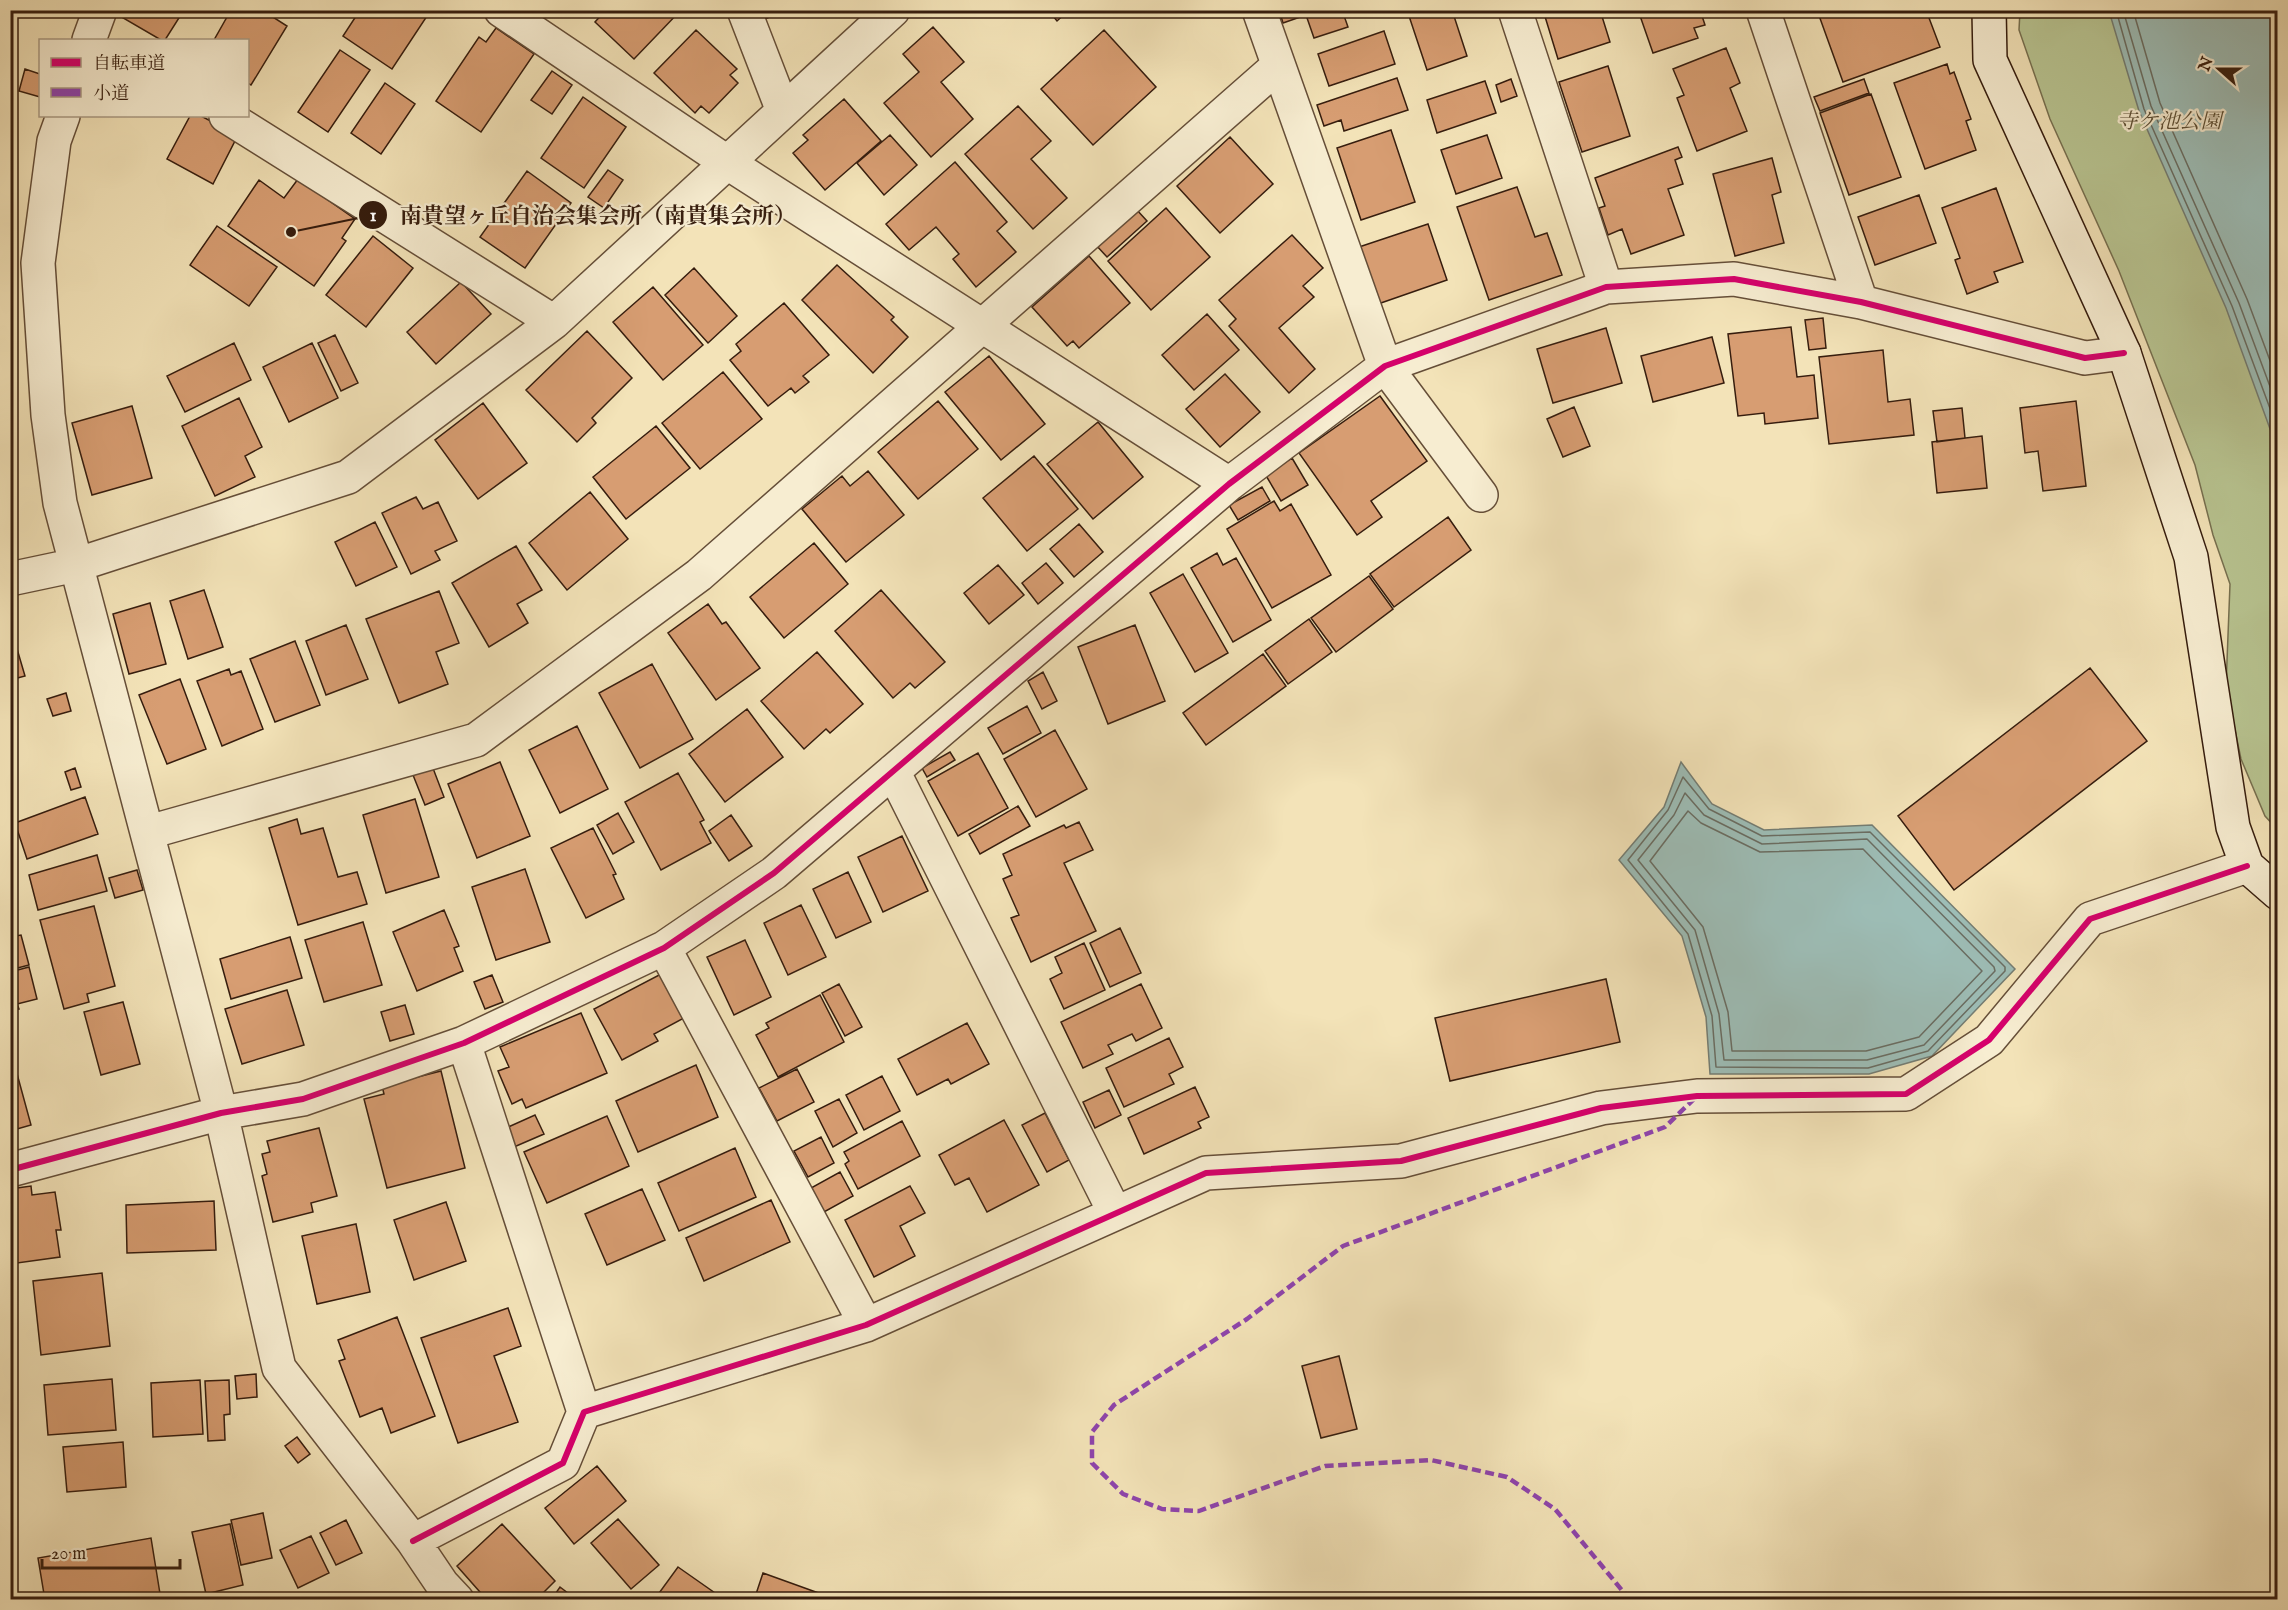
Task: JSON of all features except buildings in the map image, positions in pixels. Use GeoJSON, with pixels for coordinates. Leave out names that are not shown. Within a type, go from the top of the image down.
{"type":"FeatureCollection","features":[{"type":"Feature","properties":{"kind":"street"},"geometry":{"type":"LineString","coordinates":[[501,10],[728,163],[1228,484]]}},
{"type":"Feature","properties":{"kind":"street"},"geometry":{"type":"LineString","coordinates":[[744,10],[783,111]]}},
{"type":"Feature","properties":{"kind":"street"},"geometry":{"type":"LineString","coordinates":[[10,579],[76,565],[348,477],[554,322],[893,10]]}},
{"type":"Feature","properties":{"kind":"street"},"geometry":{"type":"LineString","coordinates":[[1259,10],[1385,366],[1481,495]]}},
{"type":"Feature","properties":{"kind":"street"},"geometry":{"type":"LineString","coordinates":[[1515,10],[1606,287]]}},
{"type":"Feature","properties":{"kind":"street"},"geometry":{"type":"LineString","coordinates":[[1763,10],[1862,302]]}},
{"type":"Feature","properties":{"kind":"street"},"geometry":{"type":"LineString","coordinates":[[1989,10],[1990,60],[2124,353],[2191,557],[2233,827],[2247,866],[2277,893]]}},
{"type":"Feature","properties":{"kind":"street"},"geometry":{"type":"LineString","coordinates":[[149,832],[476,740],[699,575],[1278,66]]}},
{"type":"Feature","properties":{"kind":"street"},"geometry":{"type":"LineString","coordinates":[[63,117],[54,141],[38,264],[48,415],[60,503],[149,832],[221,1113],[279,1368],[412,1541],[442,1584],[457,1599]]}},
{"type":"Feature","properties":{"kind":"street"},"geometry":{"type":"LineString","coordinates":[[228,117],[554,322]]}},
{"type":"Feature","properties":{"kind":"street"},"geometry":{"type":"LineString","coordinates":[[10,1170],[221,1113],[303,1099],[464,1042],[664,948],[774,873],[1228,484],[1385,366],[1606,287],[1734,279],[1862,302],[2085,358],[2124,353]]}},
{"type":"Feature","properties":{"kind":"street"},"geometry":{"type":"LineString","coordinates":[[893,771],[1115,1214]]}},
{"type":"Feature","properties":{"kind":"street"},"geometry":{"type":"LineString","coordinates":[[584,1412],[866,1325],[1206,1173],[1401,1161],[1601,1108],[1697,1096],[1906,1094],[1989,1040],[2090,919],[2247,866]]}},
{"type":"Feature","properties":{"kind":"street"},"geometry":{"type":"LineString","coordinates":[[664,948],[866,1325]]}},
{"type":"Feature","properties":{"kind":"street"},"geometry":{"type":"LineString","coordinates":[[412,1541],[563,1462],[584,1412],[464,1042]]}},
{"type":"Feature","properties":{"kind":"green space","name":"寺ケ池公園"},"geometry":{"type":"Polygon","coordinates":[[[2020,11],[2277,11],[2277,829],[2265,816],[2241,759],[2226,687],[2230,584],[2213,535],[2195,465],[2119,271],[2050,119],[2019,30],[2020,11]]]}},
{"type":"Feature","properties":{"kind":"water"},"geometry":{"type":"Polygon","coordinates":[[[2109,11],[2277,11],[2277,448],[2226,308],[2139,111],[2109,11]]]}},
{"type":"Feature","properties":{"kind":"water"},"geometry":{"type":"Polygon","coordinates":[[[1681,762],[1712,804],[1764,830],[1872,825],[2015,969],[1932,1056],[1869,1074],[1710,1074],[1706,1017],[1682,936],[1619,860],[1664,807],[1681,762]]]}},
{"type":"Feature","properties":{"kind":"marked path"},"geometry":{"type":"LineString","coordinates":[[1630,1600],[1555,1509],[1507,1477],[1431,1460],[1325,1466],[1199,1511],[1162,1509],[1123,1494],[1092,1463],[1092,1432],[1114,1405],[1247,1319],[1343,1246],[1665,1127],[1696,1097]]}},
{"type":"Feature","properties":{"kind":"cycle path"},"geometry":{"type":"LineString","coordinates":[[10,1170],[221,1113],[303,1099],[464,1043],[664,948],[774,873],[1229,484],[1385,366],[1606,287],[1734,279],[1861,302],[2085,358],[2124,353]]}},
{"type":"Feature","properties":{"kind":"cycle path"},"geometry":{"type":"LineString","coordinates":[[413,1541],[563,1463],[584,1412],[866,1325],[1206,1173],[1401,1161],[1601,1108],[1697,1096],[1906,1094],[1989,1040],[2090,919],[2247,866]]}},
{"type":"Feature","properties":{"kind":"place","name":"南貴望ヶ丘自治会集会所（南貴集会所）"},"geometry":{"type":"Point","coordinates":[291,232]}}]}
